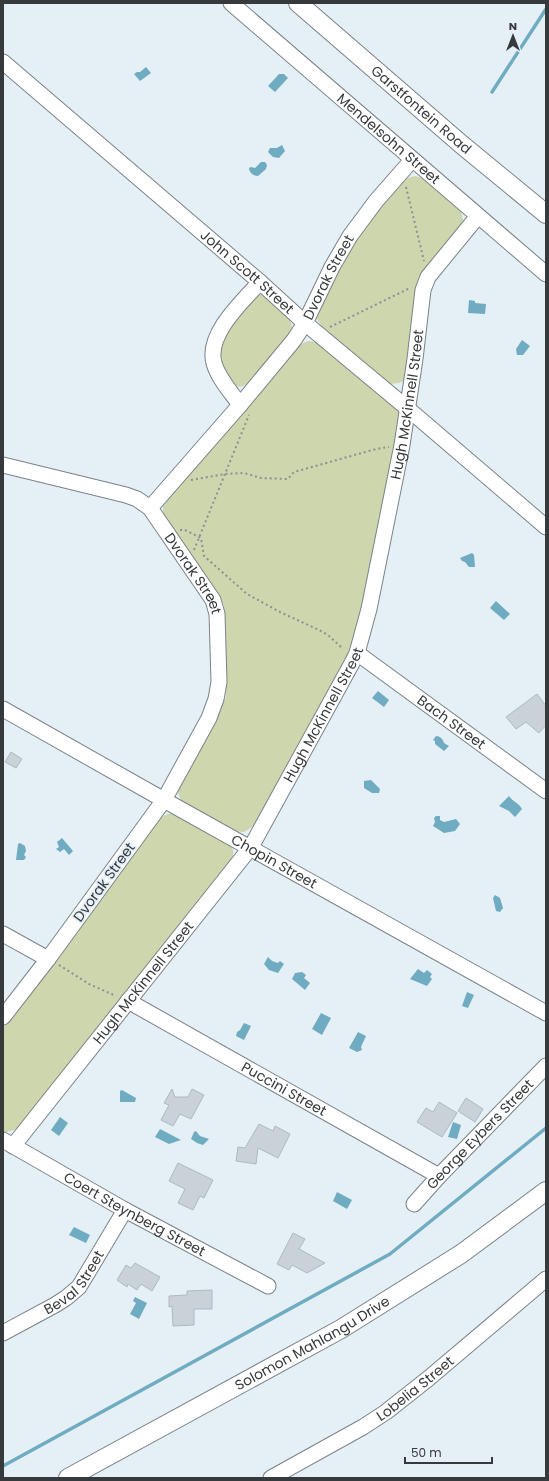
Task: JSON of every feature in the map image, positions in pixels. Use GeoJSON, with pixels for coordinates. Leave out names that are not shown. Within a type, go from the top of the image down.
{"type":"FeatureCollection","features":[{"type":"Feature","properties":{"kind":"main road","name":"Garstfontein Road"},"geometry":{"type":"LineString","coordinates":[[298,3],[461,144],[546,214]]}},
{"type":"Feature","properties":{"kind":"main road","name":"Solomon Mahlangu Drive"},"geometry":{"type":"LineString","coordinates":[[68,1478],[342,1329],[461,1254],[546,1191]]}},
{"type":"Feature","properties":{"kind":"street","name":"Mendelsohn Street"},"geometry":{"type":"LineString","coordinates":[[231,3],[546,274]]}},
{"type":"Feature","properties":{"kind":"street","name":"John Scott Street"},"geometry":{"type":"LineString","coordinates":[[3,62],[260,282],[319,335],[546,527]]}},
{"type":"Feature","properties":{"kind":"street","name":"Dvorak Street"},"geometry":{"type":"LineString","coordinates":[[3,1017],[48,959],[164,800],[209,718],[216,699],[218,690],[218,614],[213,600],[150,508],[177,478],[246,408],[305,323],[332,267],[350,236],[376,201],[412,160]]}},
{"type":"Feature","properties":{"kind":"street"},"geometry":{"type":"LineString","coordinates":[[426,281],[478,216]]}},
{"type":"Feature","properties":{"kind":"street","name":"Hugh McKinnell Street"},"geometry":{"type":"LineString","coordinates":[[8,1143],[128,1001],[251,847],[357,653],[369,609],[402,445],[426,281]]}},
{"type":"Feature","properties":{"kind":"street"},"geometry":{"type":"LineString","coordinates":[[246,408],[218,374],[213,362],[213,354],[217,338],[222,327],[260,282]]}},
{"type":"Feature","properties":{"kind":"street"},"geometry":{"type":"LineString","coordinates":[[3,465],[126,495],[150,508]]}},
{"type":"Feature","properties":{"kind":"street","name":"Bach Street"},"geometry":{"type":"LineString","coordinates":[[357,653],[546,791]]}},
{"type":"Feature","properties":{"kind":"street","name":"Chopin Street"},"geometry":{"type":"LineString","coordinates":[[3,709],[546,1013]]}},
{"type":"Feature","properties":{"kind":"street"},"geometry":{"type":"LineString","coordinates":[[3,934],[48,959]]}},
{"type":"Feature","properties":{"kind":"street","name":"Puccini Street"},"geometry":{"type":"LineString","coordinates":[[128,1001],[439,1176]]}},
{"type":"Feature","properties":{"kind":"street","name":"George Eybers Street"},"geometry":{"type":"LineString","coordinates":[[414,1204],[439,1176],[546,1066]]}},
{"type":"Feature","properties":{"kind":"street","name":"Coert Steynberg Street"},"geometry":{"type":"LineString","coordinates":[[8,1143],[125,1210],[268,1286]]}},
{"type":"Feature","properties":{"kind":"street","name":"Beval Street"},"geometry":{"type":"LineString","coordinates":[[3,1333],[55,1306],[79,1287],[125,1210]]}},
{"type":"Feature","properties":{"kind":"street","name":"Lobelia Street"},"geometry":{"type":"LineString","coordinates":[[271,1478],[363,1427],[386,1412],[429,1378],[546,1279]]}},
{"type":"Feature","properties":{"kind":"path"},"geometry":{"type":"LineString","coordinates":[[319,335],[330,327],[426,281],[408,190],[399,174]]}},
{"type":"Feature","properties":{"kind":"path"},"geometry":{"type":"LineString","coordinates":[[188,564],[218,496],[246,408]]}},
{"type":"Feature","properties":{"kind":"path"},"geometry":{"type":"LineString","coordinates":[[177,478],[194,481],[225,474],[244,473],[261,478],[288,479],[294,472],[314,466],[376,449],[402,445]]}},
{"type":"Feature","properties":{"kind":"path"},"geometry":{"type":"LineString","coordinates":[[164,529],[184,530],[201,538],[204,556],[247,594],[280,612],[319,630],[328,635],[341,647],[357,653]]}},
{"type":"Feature","properties":{"kind":"path"},"geometry":{"type":"LineString","coordinates":[[48,959],[72,972],[89,984],[128,1001]]}},
{"type":"Feature","properties":{"kind":"green space"},"geometry":{"type":"Polygon","coordinates":[[[415,176],[425,179],[461,211],[463,220],[461,226],[426,268],[409,348],[405,380],[399,383],[390,384],[323,328],[317,319],[317,313],[345,256],[363,227],[404,179],[415,176]]]}},
{"type":"Feature","properties":{"kind":"green space"},"geometry":{"type":"Polygon","coordinates":[[[263,295],[283,310],[290,320],[292,332],[250,383],[240,387],[236,386],[231,381],[219,362],[221,346],[227,331],[255,297],[263,295]]]}},
{"type":"Feature","properties":{"kind":"green space"},"geometry":{"type":"Polygon","coordinates":[[[308,341],[316,342],[395,407],[398,411],[400,420],[357,637],[254,825],[243,832],[221,824],[181,800],[178,793],[178,788],[226,697],[224,605],[218,594],[163,516],[163,506],[301,344],[308,341]]]}},
{"type":"Feature","properties":{"kind":"green space"},"geometry":{"type":"Polygon","coordinates":[[[172,813],[231,844],[233,850],[233,861],[21,1125],[8,1132],[3,1132],[3,1028],[158,820],[165,815],[172,813]]]}},
{"type":"Feature","properties":{"kind":"water"},"geometry":{"type":"Polygon","coordinates":[[[146,67],[151,73],[140,81],[134,74],[140,72],[146,67]]]}},
{"type":"Feature","properties":{"kind":"water"},"geometry":{"type":"Polygon","coordinates":[[[279,74],[284,74],[288,78],[275,92],[268,86],[279,74]]]}},
{"type":"Feature","properties":{"kind":"water"},"geometry":{"type":"Polygon","coordinates":[[[282,145],[285,151],[279,158],[273,157],[268,152],[270,148],[277,148],[282,145]]]}},
{"type":"Feature","properties":{"kind":"water"},"geometry":{"type":"Polygon","coordinates":[[[261,162],[265,162],[267,165],[266,169],[258,176],[252,174],[249,168],[255,168],[261,162]]]}},
{"type":"Feature","properties":{"kind":"water"},"geometry":{"type":"Polygon","coordinates":[[[469,300],[475,301],[475,303],[486,304],[485,314],[468,313],[469,300]]]}},
{"type":"Feature","properties":{"kind":"water"},"geometry":{"type":"Polygon","coordinates":[[[522,340],[530,346],[523,355],[517,355],[516,349],[522,340]]]}},
{"type":"Feature","properties":{"kind":"water"},"geometry":{"type":"Polygon","coordinates":[[[472,553],[474,555],[475,567],[469,567],[460,558],[472,553]]]}},
{"type":"Feature","properties":{"kind":"water"},"geometry":{"type":"Polygon","coordinates":[[[496,601],[510,614],[504,620],[490,608],[496,601]]]}},
{"type":"Feature","properties":{"kind":"water"},"geometry":{"type":"Polygon","coordinates":[[[378,691],[389,700],[384,707],[372,698],[378,691]]]}},
{"type":"Feature","properties":{"kind":"water"},"geometry":{"type":"Polygon","coordinates":[[[436,736],[441,738],[444,743],[449,746],[444,751],[435,744],[435,741],[433,740],[436,736]]]}},
{"type":"Feature","properties":{"kind":"water"},"geometry":{"type":"Polygon","coordinates":[[[371,780],[380,789],[379,793],[372,793],[364,788],[364,781],[371,780]]]}},
{"type":"Feature","properties":{"kind":"water"},"geometry":{"type":"Polygon","coordinates":[[[509,796],[522,809],[515,817],[509,811],[499,806],[509,796]]]}},
{"type":"Feature","properties":{"kind":"water"},"geometry":{"type":"Polygon","coordinates":[[[436,816],[440,816],[440,820],[444,822],[456,819],[460,824],[455,831],[444,833],[433,826],[435,822],[434,818],[436,816]]]}},
{"type":"Feature","properties":{"kind":"water"},"geometry":{"type":"Polygon","coordinates":[[[62,838],[73,851],[69,855],[64,849],[60,852],[56,849],[59,847],[57,842],[62,838]]]}},
{"type":"Feature","properties":{"kind":"water"},"geometry":{"type":"Polygon","coordinates":[[[20,843],[25,846],[26,851],[24,855],[26,857],[24,860],[16,860],[18,844],[20,843]]]}},
{"type":"Feature","properties":{"kind":"water"},"geometry":{"type":"Polygon","coordinates":[[[495,895],[500,898],[503,908],[500,912],[496,911],[493,898],[495,895]]]}},
{"type":"Feature","properties":{"kind":"water"},"geometry":{"type":"Polygon","coordinates":[[[268,957],[272,961],[278,963],[280,961],[284,964],[278,973],[269,970],[264,964],[268,957]]]}},
{"type":"Feature","properties":{"kind":"water"},"geometry":{"type":"Polygon","coordinates":[[[418,969],[424,973],[427,970],[432,974],[430,977],[432,979],[427,986],[410,979],[418,969]]]}},
{"type":"Feature","properties":{"kind":"water"},"geometry":{"type":"Polygon","coordinates":[[[302,972],[306,975],[304,978],[310,983],[305,990],[292,979],[295,973],[302,972]]]}},
{"type":"Feature","properties":{"kind":"water"},"geometry":{"type":"Polygon","coordinates":[[[467,992],[474,995],[468,1008],[462,1006],[467,992]]]}},
{"type":"Feature","properties":{"kind":"water"},"geometry":{"type":"Polygon","coordinates":[[[321,1013],[331,1018],[322,1035],[312,1029],[321,1013]]]}},
{"type":"Feature","properties":{"kind":"water"},"geometry":{"type":"Polygon","coordinates":[[[244,1023],[251,1026],[244,1040],[236,1036],[237,1032],[244,1023]]]}},
{"type":"Feature","properties":{"kind":"water"},"geometry":{"type":"Polygon","coordinates":[[[358,1032],[366,1036],[361,1047],[362,1050],[357,1052],[349,1048],[358,1032]]]}},
{"type":"Feature","properties":{"kind":"water"},"geometry":{"type":"Polygon","coordinates":[[[122,1090],[136,1098],[135,1102],[120,1102],[120,1091],[122,1090]]]}},
{"type":"Feature","properties":{"kind":"water"},"geometry":{"type":"Polygon","coordinates":[[[60,1117],[68,1123],[59,1136],[51,1130],[60,1117]]]}},
{"type":"Feature","properties":{"kind":"water"},"geometry":{"type":"Polygon","coordinates":[[[453,1122],[461,1125],[457,1139],[448,1137],[453,1122]]]}},
{"type":"Feature","properties":{"kind":"water"},"geometry":{"type":"Polygon","coordinates":[[[160,1129],[181,1140],[169,1144],[155,1137],[160,1129]]]}},
{"type":"Feature","properties":{"kind":"water"},"geometry":{"type":"Polygon","coordinates":[[[196,1131],[200,1136],[209,1139],[203,1145],[191,1139],[196,1131]]]}},
{"type":"Feature","properties":{"kind":"water"},"geometry":{"type":"Polygon","coordinates":[[[337,1192],[352,1200],[347,1209],[333,1201],[337,1192]]]}},
{"type":"Feature","properties":{"kind":"water"},"geometry":{"type":"Polygon","coordinates":[[[74,1227],[90,1235],[86,1243],[69,1235],[74,1227]]]}},
{"type":"Feature","properties":{"kind":"water"},"geometry":{"type":"Polygon","coordinates":[[[135,1297],[147,1303],[139,1319],[130,1314],[136,1303],[133,1301],[135,1297]]]}},
{"type":"Feature","properties":{"kind":"building"},"geometry":{"type":"Polygon","coordinates":[[[537,694],[546,706],[546,725],[539,733],[526,722],[516,729],[506,717],[537,694]]]}},
{"type":"Feature","properties":{"kind":"building"},"geometry":{"type":"Polygon","coordinates":[[[11,752],[22,759],[16,768],[5,762],[11,752]]]}},
{"type":"Feature","properties":{"kind":"building"},"geometry":{"type":"Polygon","coordinates":[[[172,1089],[175,1097],[188,1097],[192,1089],[204,1095],[191,1119],[180,1114],[173,1126],[161,1120],[169,1105],[164,1103],[172,1089]]]}},
{"type":"Feature","properties":{"kind":"building"},"geometry":{"type":"Polygon","coordinates":[[[466,1098],[483,1109],[475,1122],[458,1111],[466,1098]]]}},
{"type":"Feature","properties":{"kind":"building"},"geometry":{"type":"Polygon","coordinates":[[[439,1102],[457,1113],[442,1137],[417,1122],[426,1108],[433,1112],[439,1102]]]}},
{"type":"Feature","properties":{"kind":"building"},"geometry":{"type":"Polygon","coordinates":[[[259,1124],[273,1131],[275,1126],[290,1134],[278,1158],[258,1148],[256,1164],[236,1161],[238,1147],[245,1148],[259,1124]]]}},
{"type":"Feature","properties":{"kind":"building"},"geometry":{"type":"Polygon","coordinates":[[[178,1163],[213,1180],[204,1198],[200,1196],[193,1210],[178,1203],[185,1189],[169,1181],[178,1163]]]}},
{"type":"Feature","properties":{"kind":"building"},"geometry":{"type":"Polygon","coordinates":[[[293,1233],[305,1239],[299,1249],[325,1263],[307,1273],[292,1265],[289,1270],[277,1264],[293,1233]]]}},
{"type":"Feature","properties":{"kind":"building"},"geometry":{"type":"Polygon","coordinates":[[[135,1263],[160,1277],[152,1291],[141,1284],[137,1290],[128,1284],[127,1287],[117,1280],[126,1265],[131,1268],[135,1263]]]}},
{"type":"Feature","properties":{"kind":"building"},"geometry":{"type":"Polygon","coordinates":[[[212,1290],[212,1309],[194,1309],[194,1325],[173,1326],[172,1306],[169,1307],[169,1296],[187,1295],[187,1291],[212,1290]]]}},
{"type":"Feature","properties":{"kind":"waterway"},"geometry":{"type":"LineString","coordinates":[[492,92],[546,9]]}},
{"type":"Feature","properties":{"kind":"waterway"},"geometry":{"type":"LineString","coordinates":[[3,1466],[390,1254],[546,1128]]}}]}
